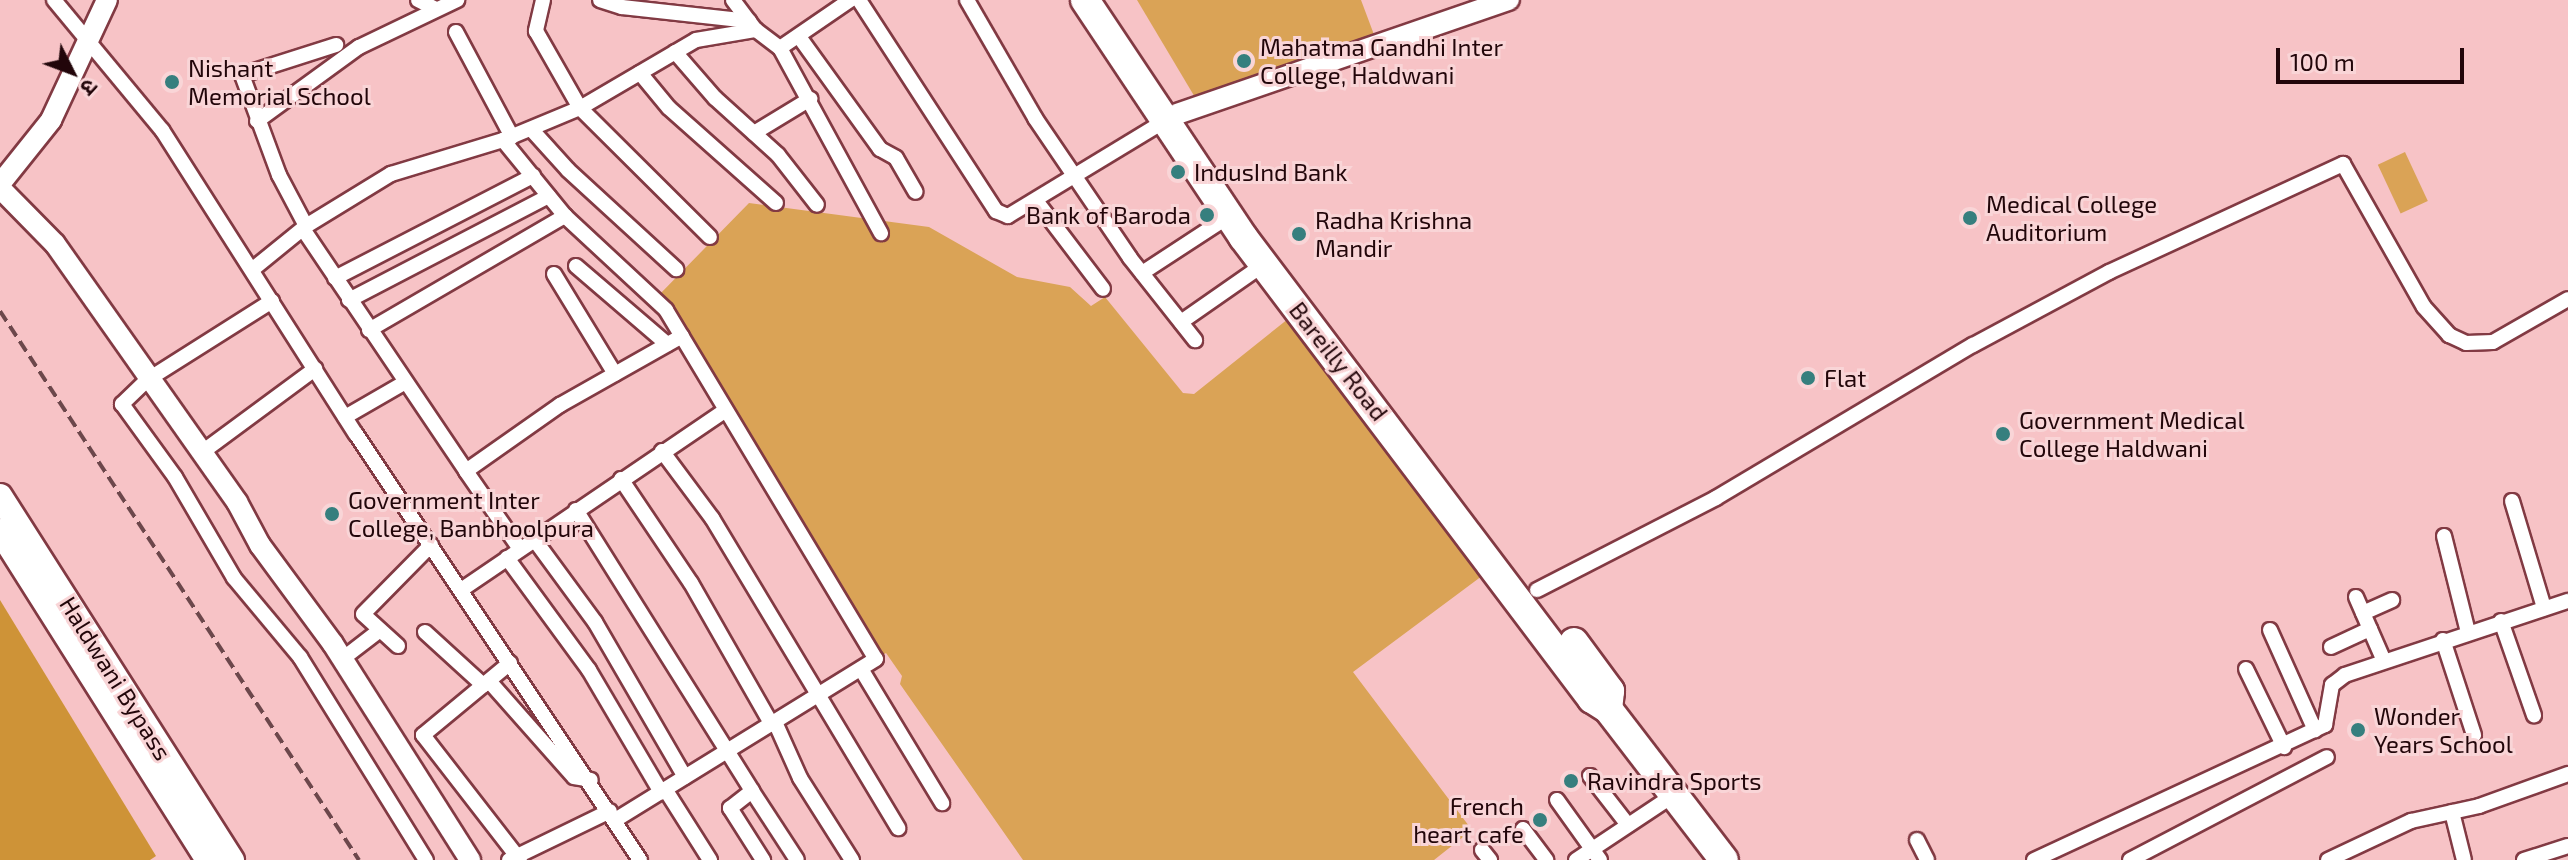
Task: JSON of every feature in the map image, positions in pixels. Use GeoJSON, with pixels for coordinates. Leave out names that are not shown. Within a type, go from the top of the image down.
{"type":"FeatureCollection","features":[{"type":"Feature","properties":{"kind":"highway","name":"Bareilly Road"},"geometry":{"type":"LineString","coordinates":[[1085,0],[1529,596]]}},
{"type":"Feature","properties":{"kind":"highway","name":"Bareilly Road"},"geometry":{"type":"LineString","coordinates":[[1105,0],[1229,216],[1529,596],[1610,691],[1608,709],[1724,860]]}},
{"type":"Feature","properties":{"kind":"main road","name":"Haldwani Bypass"},"geometry":{"type":"LineString","coordinates":[[0,496],[232,860]]}},
{"type":"Feature","properties":{"kind":"main road","name":"Haldwani Bypass"},"geometry":{"type":"LineString","coordinates":[[0,531],[208,860]]}},
{"type":"Feature","properties":{"kind":"street"},"geometry":{"type":"LineString","coordinates":[[54,0],[91,40],[162,130],[345,417],[591,780],[640,860]]}},
{"type":"Feature","properties":{"kind":"street"},"geometry":{"type":"LineString","coordinates":[[107,0],[91,40],[51,120],[0,186],[55,244],[147,380],[201,453],[341,660],[470,860]]}},
{"type":"Feature","properties":{"kind":"street"},"geometry":{"type":"LineString","coordinates":[[418,0],[436,9]]}},
{"type":"Feature","properties":{"kind":"street"},"geometry":{"type":"LineString","coordinates":[[257,121],[359,47],[457,0]]}},
{"type":"Feature","properties":{"kind":"street"},"geometry":{"type":"LineString","coordinates":[[539,0],[536,31],[580,108],[710,237]]}},
{"type":"Feature","properties":{"kind":"street"},"geometry":{"type":"LineString","coordinates":[[600,0],[622,7],[752,26]]}},
{"type":"Feature","properties":{"kind":"street"},"geometry":{"type":"LineString","coordinates":[[733,0],[752,26],[780,48],[881,233]]}},
{"type":"Feature","properties":{"kind":"street"},"geometry":{"type":"LineString","coordinates":[[967,0],[1035,118],[1142,273],[1195,340]]}},
{"type":"Feature","properties":{"kind":"street"},"geometry":{"type":"LineString","coordinates":[[780,48],[800,38],[849,1],[996,211],[1016,215],[1076,174],[1170,118],[1509,0]]}},
{"type":"Feature","properties":{"kind":"street"},"geometry":{"type":"LineString","coordinates":[[253,269],[305,227],[391,174],[531,129],[580,108],[696,40],[752,26]]}},
{"type":"Feature","properties":{"kind":"street"},"geometry":{"type":"LineString","coordinates":[[456,32],[507,138],[533,176],[565,216],[666,310],[876,659],[663,791],[516,859],[423,735],[510,663]]}},
{"type":"Feature","properties":{"kind":"street"},"geometry":{"type":"LineString","coordinates":[[800,38],[880,149],[896,158],[916,192]]}},
{"type":"Feature","properties":{"kind":"street"},"geometry":{"type":"LineString","coordinates":[[336,45],[242,75],[257,121],[305,227],[335,278],[520,549]]}},
{"type":"Feature","properties":{"kind":"street"},"geometry":{"type":"LineString","coordinates":[[675,52],[754,133],[817,205]]}},
{"type":"Feature","properties":{"kind":"street"},"geometry":{"type":"LineString","coordinates":[[640,73],[669,108],[776,203]]}},
{"type":"Feature","properties":{"kind":"street"},"geometry":{"type":"LineString","coordinates":[[754,133],[810,99]]}},
{"type":"Feature","properties":{"kind":"street"},"geometry":{"type":"LineString","coordinates":[[531,129],[568,170],[676,269]]}},
{"type":"Feature","properties":{"kind":"street"},"geometry":{"type":"LineString","coordinates":[[1529,596],[1716,498],[1973,345],[2109,272],[2343,164],[2424,307],[2449,335],[2466,343],[2493,342],[2568,299]]}},
{"type":"Feature","properties":{"kind":"street"},"geometry":{"type":"LineString","coordinates":[[335,278],[533,176]]}},
{"type":"Feature","properties":{"kind":"street"},"geometry":{"type":"LineString","coordinates":[[349,300],[549,196]]}},
{"type":"Feature","properties":{"kind":"street"},"geometry":{"type":"LineString","coordinates":[[1037,202],[1103,289]]}},
{"type":"Feature","properties":{"kind":"street"},"geometry":{"type":"LineString","coordinates":[[369,330],[565,216]]}},
{"type":"Feature","properties":{"kind":"street"},"geometry":{"type":"LineString","coordinates":[[1142,273],[1229,216]]}},
{"type":"Feature","properties":{"kind":"street"},"geometry":{"type":"LineString","coordinates":[[1181,322],[1264,264]]}},
{"type":"Feature","properties":{"kind":"street"},"geometry":{"type":"LineString","coordinates":[[576,266],[667,344]]}},
{"type":"Feature","properties":{"kind":"street"},"geometry":{"type":"LineString","coordinates":[[554,274],[615,374]]}},
{"type":"Feature","properties":{"kind":"street"},"geometry":{"type":"LineString","coordinates":[[272,301],[147,380],[123,407],[175,477],[234,578],[300,657],[426,860]]}},
{"type":"Feature","properties":{"kind":"street"},"geometry":{"type":"LineString","coordinates":[[466,471],[560,405],[682,336]]}},
{"type":"Feature","properties":{"kind":"street"},"geometry":{"type":"LineString","coordinates":[[201,453],[315,369]]}},
{"type":"Feature","properties":{"kind":"street"},"geometry":{"type":"LineString","coordinates":[[345,417],[404,383]]}},
{"type":"Feature","properties":{"kind":"street"},"geometry":{"type":"LineString","coordinates":[[461,590],[726,410]]}},
{"type":"Feature","properties":{"kind":"street"},"geometry":{"type":"LineString","coordinates":[[662,451],[712,518],[815,698],[898,828]]}},
{"type":"Feature","properties":{"kind":"street"},"geometry":{"type":"LineString","coordinates":[[621,479],[691,583],[773,724],[800,778],[852,860]]}},
{"type":"Feature","properties":{"kind":"street"},"geometry":{"type":"LineString","coordinates":[[2512,501],[2544,608]]}},
{"type":"Feature","properties":{"kind":"street"},"geometry":{"type":"LineString","coordinates":[[576,510],[797,860]]}},
{"type":"Feature","properties":{"kind":"street"},"geometry":{"type":"LineString","coordinates":[[2444,536],[2468,632]]}},
{"type":"Feature","properties":{"kind":"street"},"geometry":{"type":"LineString","coordinates":[[534,539],[595,622],[685,777]]}},
{"type":"Feature","properties":{"kind":"street"},"geometry":{"type":"LineString","coordinates":[[398,646],[364,611],[431,545]]}},
{"type":"Feature","properties":{"kind":"street"},"geometry":{"type":"LineString","coordinates":[[507,558],[589,670],[663,791],[710,860]]}},
{"type":"Feature","properties":{"kind":"street"},"geometry":{"type":"LineString","coordinates":[[2356,597],[2384,661]]}},
{"type":"Feature","properties":{"kind":"street"},"geometry":{"type":"LineString","coordinates":[[2363,613],[2392,600]]}},
{"type":"Feature","properties":{"kind":"street"},"geometry":{"type":"LineString","coordinates":[[2034,860],[2284,747],[2325,725],[2332,711],[2332,685],[2384,661],[2443,640],[2567,603]]}},
{"type":"Feature","properties":{"kind":"street"},"geometry":{"type":"LineString","coordinates":[[2501,621],[2534,715]]}},
{"type":"Feature","properties":{"kind":"street"},"geometry":{"type":"LineString","coordinates":[[2331,647],[2370,629]]}},
{"type":"Feature","properties":{"kind":"street"},"geometry":{"type":"LineString","coordinates":[[341,660],[380,630]]}},
{"type":"Feature","properties":{"kind":"street"},"geometry":{"type":"LineString","coordinates":[[2270,630],[2315,730]]}},
{"type":"Feature","properties":{"kind":"street"},"geometry":{"type":"LineString","coordinates":[[425,632],[486,683],[574,777],[591,780]]}},
{"type":"Feature","properties":{"kind":"street"},"geometry":{"type":"LineString","coordinates":[[2443,640],[2474,735]]}},
{"type":"Feature","properties":{"kind":"street"},"geometry":{"type":"LineString","coordinates":[[861,669],[942,803]]}},
{"type":"Feature","properties":{"kind":"street"},"geometry":{"type":"LineString","coordinates":[[2246,669],[2284,747]]}},
{"type":"Feature","properties":{"kind":"street"},"geometry":{"type":"LineString","coordinates":[[2130,860],[2327,757]]}},
{"type":"Feature","properties":{"kind":"street"},"geometry":{"type":"LineString","coordinates":[[2328,860],[2411,821],[2452,812],[2568,774]]}},
{"type":"Feature","properties":{"kind":"street"},"geometry":{"type":"LineString","coordinates":[[1590,776],[1628,825]]}},
{"type":"Feature","properties":{"kind":"street"},"geometry":{"type":"LineString","coordinates":[[752,791],[730,808],[763,860]]}},
{"type":"Feature","properties":{"kind":"street"},"geometry":{"type":"LineString","coordinates":[[1576,860],[1596,854],[1628,825],[1674,795]]}},
{"type":"Feature","properties":{"kind":"street"},"geometry":{"type":"LineString","coordinates":[[1557,800],[1596,854]]}},
{"type":"Feature","properties":{"kind":"street"},"geometry":{"type":"LineString","coordinates":[[2452,812],[2464,860]]}},
{"type":"Feature","properties":{"kind":"street"},"geometry":{"type":"LineString","coordinates":[[1523,829],[1546,860]]}},
{"type":"Feature","properties":{"kind":"street"},"geometry":{"type":"LineString","coordinates":[[1917,840],[1927,860]]}},
{"type":"Feature","properties":{"kind":"street"},"geometry":{"type":"LineString","coordinates":[[2524,860],[2568,846]]}},
{"type":"Feature","properties":{"kind":"shaded area","name":"Mahatma Gandhi Inter College, Haldwani"},"geometry":{"type":"Polygon","coordinates":[[[1137,0],[1361,0],[1376,40],[1196,99],[1137,0]]]}},
{"type":"Feature","properties":{"kind":"shaded area"},"geometry":{"type":"Polygon","coordinates":[[[2405,152],[2428,201],[2401,214],[2378,165],[2405,152]]]}},
{"type":"Feature","properties":{"kind":"shaded area"},"geometry":{"type":"Polygon","coordinates":[[[749,203],[929,227],[1017,277],[1070,287],[1091,306],[1105,297],[1183,393],[1194,394],[1293,315],[1490,570],[1353,672],[1472,830],[1434,860],[1023,860],[900,684],[902,676],[886,653],[881,656],[702,356],[658,296],[749,203]]]}},
{"type":"Feature","properties":{"kind":"shaded area"},"geometry":{"type":"Polygon","coordinates":[[[0,600],[156,856],[150,860],[0,860],[0,600]]]}},
{"type":"Feature","properties":{"kind":"railway"},"geometry":{"type":"LineString","coordinates":[[0,311],[359,860]]}},
{"type":"Feature","properties":{"kind":"place","name":"Mahatma Gandhi Inter College, Haldwani"},"geometry":{"type":"Point","coordinates":[1244,61]}},
{"type":"Feature","properties":{"kind":"place","name":"Nishant Memorial School"},"geometry":{"type":"Point","coordinates":[172,82]}},
{"type":"Feature","properties":{"kind":"place","name":"IndusInd Bank"},"geometry":{"type":"Point","coordinates":[1178,172]}},
{"type":"Feature","properties":{"kind":"place","name":"Bank of Baroda"},"geometry":{"type":"Point","coordinates":[1207,215]}},
{"type":"Feature","properties":{"kind":"place","name":"Medical College Auditorium"},"geometry":{"type":"Point","coordinates":[1970,218]}},
{"type":"Feature","properties":{"kind":"place","name":"Radha Krishna Mandir"},"geometry":{"type":"Point","coordinates":[1299,234]}},
{"type":"Feature","properties":{"kind":"place","name":"Flat"},"geometry":{"type":"Point","coordinates":[1808,378]}},
{"type":"Feature","properties":{"kind":"place","name":"Government Medical College Haldwani"},"geometry":{"type":"Point","coordinates":[2003,434]}},
{"type":"Feature","properties":{"kind":"place","name":"Government Inter College, Banbhoolpura"},"geometry":{"type":"Point","coordinates":[332,514]}},
{"type":"Feature","properties":{"kind":"place","name":"Wonder Years School"},"geometry":{"type":"Point","coordinates":[2358,730]}},
{"type":"Feature","properties":{"kind":"place","name":"Ravindra Sports"},"geometry":{"type":"Point","coordinates":[1571,781]}},
{"type":"Feature","properties":{"kind":"place","name":"French heart cafe"},"geometry":{"type":"Point","coordinates":[1540,820]}}]}
